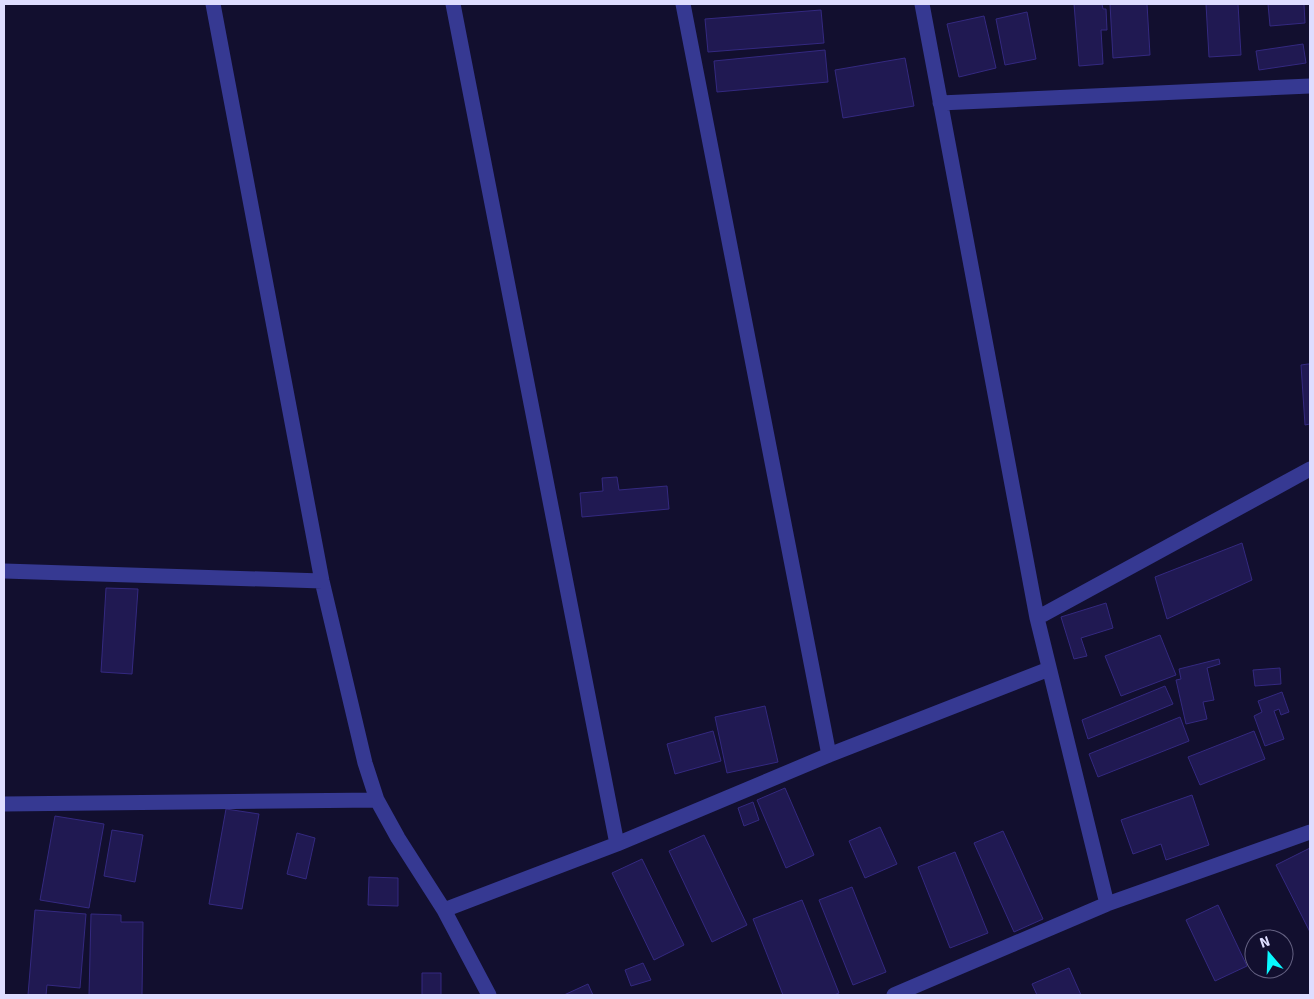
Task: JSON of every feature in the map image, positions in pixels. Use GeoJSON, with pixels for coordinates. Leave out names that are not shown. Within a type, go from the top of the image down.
{"type":"FeatureCollection","features":[{"type":"Feature","properties":{"kind":"street"},"geometry":{"type":"LineString","coordinates":[[213,4],[322,580],[365,763],[377,800],[398,838],[444,910],[489,995]]}},
{"type":"Feature","properties":{"kind":"street"},"geometry":{"type":"LineString","coordinates":[[453,4],[617,844]]}},
{"type":"Feature","properties":{"kind":"street"},"geometry":{"type":"LineString","coordinates":[[683,4],[829,755]]}},
{"type":"Feature","properties":{"kind":"street"},"geometry":{"type":"LineString","coordinates":[[922,4],[1037,618],[1107,904]]}},
{"type":"Feature","properties":{"kind":"street"},"geometry":{"type":"LineString","coordinates":[[940,103],[1310,86]]}},
{"type":"Feature","properties":{"kind":"street"},"geometry":{"type":"LineString","coordinates":[[1037,618],[1310,469]]}},
{"type":"Feature","properties":{"kind":"street"},"geometry":{"type":"LineString","coordinates":[[4,570],[322,580]]}},
{"type":"Feature","properties":{"kind":"street"},"geometry":{"type":"LineString","coordinates":[[444,910],[617,844],[829,755],[1049,669]]}},
{"type":"Feature","properties":{"kind":"street"},"geometry":{"type":"LineString","coordinates":[[4,804],[377,800]]}},
{"type":"Feature","properties":{"kind":"street"},"geometry":{"type":"LineString","coordinates":[[894,995],[1107,904],[1310,832]]}},
{"type":"Feature","properties":{"kind":"building"},"geometry":{"type":"Polygon","coordinates":[[[1074,4],[1102,4],[1103,9],[1106,9],[1107,30],[1101,30],[1103,64],[1079,66],[1074,4]]]}},
{"type":"Feature","properties":{"kind":"building"},"geometry":{"type":"Polygon","coordinates":[[[1110,4],[1147,4],[1150,55],[1113,58],[1110,4]]]}},
{"type":"Feature","properties":{"kind":"building"},"geometry":{"type":"Polygon","coordinates":[[[1206,4],[1238,4],[1241,55],[1209,57],[1206,4]]]}},
{"type":"Feature","properties":{"kind":"building"},"geometry":{"type":"Polygon","coordinates":[[[1268,4],[1304,4],[1305,23],[1270,26],[1268,4]]]}},
{"type":"Feature","properties":{"kind":"building"},"geometry":{"type":"Polygon","coordinates":[[[821,10],[824,43],[708,52],[705,19],[821,10]]]}},
{"type":"Feature","properties":{"kind":"building"},"geometry":{"type":"Polygon","coordinates":[[[1027,12],[1036,59],[1005,65],[996,19],[1027,12]]]}},
{"type":"Feature","properties":{"kind":"building"},"geometry":{"type":"Polygon","coordinates":[[[984,16],[996,68],[959,77],[947,24],[984,16]]]}},
{"type":"Feature","properties":{"kind":"building"},"geometry":{"type":"Polygon","coordinates":[[[1303,44],[1306,63],[1259,70],[1256,51],[1303,44]]]}},
{"type":"Feature","properties":{"kind":"building"},"geometry":{"type":"Polygon","coordinates":[[[825,50],[828,82],[717,92],[714,61],[825,50]]]}},
{"type":"Feature","properties":{"kind":"building"},"geometry":{"type":"Polygon","coordinates":[[[905,58],[914,106],[843,118],[835,70],[905,58]]]}},
{"type":"Feature","properties":{"kind":"building"},"geometry":{"type":"Polygon","coordinates":[[[1310,364],[1310,424],[1305,425],[1301,365],[1310,364]]]}},
{"type":"Feature","properties":{"kind":"building"},"geometry":{"type":"Polygon","coordinates":[[[617,477],[619,490],[667,486],[669,509],[582,517],[580,493],[603,491],[602,478],[617,477]]]}},
{"type":"Feature","properties":{"kind":"building"},"geometry":{"type":"Polygon","coordinates":[[[1242,543],[1252,580],[1167,619],[1155,577],[1242,543]]]}},
{"type":"Feature","properties":{"kind":"building"},"geometry":{"type":"Polygon","coordinates":[[[106,588],[138,589],[132,674],[101,672],[106,588]]]}},
{"type":"Feature","properties":{"kind":"building"},"geometry":{"type":"Polygon","coordinates":[[[1106,603],[1113,628],[1081,638],[1087,656],[1074,659],[1061,617],[1106,603]]]}},
{"type":"Feature","properties":{"kind":"building"},"geometry":{"type":"Polygon","coordinates":[[[1160,635],[1176,675],[1121,696],[1105,656],[1160,635]]]}},
{"type":"Feature","properties":{"kind":"building"},"geometry":{"type":"Polygon","coordinates":[[[1219,659],[1220,664],[1207,668],[1214,700],[1203,702],[1207,719],[1186,724],[1176,680],[1181,679],[1179,669],[1219,659]]]}},
{"type":"Feature","properties":{"kind":"building"},"geometry":{"type":"Polygon","coordinates":[[[1280,668],[1281,684],[1255,686],[1253,670],[1280,668]]]}},
{"type":"Feature","properties":{"kind":"building"},"geometry":{"type":"Polygon","coordinates":[[[1165,686],[1173,704],[1088,739],[1082,720],[1165,686]]]}},
{"type":"Feature","properties":{"kind":"building"},"geometry":{"type":"Polygon","coordinates":[[[1282,692],[1289,712],[1281,715],[1279,709],[1274,711],[1284,739],[1265,746],[1254,716],[1262,712],[1258,701],[1282,692]]]}},
{"type":"Feature","properties":{"kind":"building"},"geometry":{"type":"Polygon","coordinates":[[[765,706],[778,762],[727,773],[715,717],[765,706]]]}},
{"type":"Feature","properties":{"kind":"building"},"geometry":{"type":"Polygon","coordinates":[[[1180,717],[1189,741],[1098,777],[1089,754],[1180,717]]]}},
{"type":"Feature","properties":{"kind":"building"},"geometry":{"type":"Polygon","coordinates":[[[713,731],[721,761],[675,774],[667,744],[713,731]]]}},
{"type":"Feature","properties":{"kind":"building"},"geometry":{"type":"Polygon","coordinates":[[[1254,731],[1265,759],[1200,785],[1188,757],[1254,731]]]}},
{"type":"Feature","properties":{"kind":"building"},"geometry":{"type":"Polygon","coordinates":[[[785,788],[814,855],[786,868],[757,800],[785,788]]]}},
{"type":"Feature","properties":{"kind":"building"},"geometry":{"type":"Polygon","coordinates":[[[1192,795],[1209,845],[1166,860],[1161,844],[1133,854],[1121,820],[1192,795]]]}},
{"type":"Feature","properties":{"kind":"building"},"geometry":{"type":"Polygon","coordinates":[[[753,802],[759,820],[744,826],[738,808],[753,802]]]}},
{"type":"Feature","properties":{"kind":"building"},"geometry":{"type":"Polygon","coordinates":[[[226,809],[259,814],[242,909],[209,904],[226,809]]]}},
{"type":"Feature","properties":{"kind":"building"},"geometry":{"type":"Polygon","coordinates":[[[55,816],[104,824],[89,908],[40,900],[55,816]]]}},
{"type":"Feature","properties":{"kind":"building"},"geometry":{"type":"Polygon","coordinates":[[[880,827],[897,864],[865,878],[849,841],[880,827]]]}},
{"type":"Feature","properties":{"kind":"building"},"geometry":{"type":"Polygon","coordinates":[[[112,830],[143,835],[135,882],[104,876],[112,830]]]}},
{"type":"Feature","properties":{"kind":"building"},"geometry":{"type":"Polygon","coordinates":[[[1003,831],[1043,919],[1014,932],[974,843],[1003,831]]]}},
{"type":"Feature","properties":{"kind":"building"},"geometry":{"type":"Polygon","coordinates":[[[297,833],[315,838],[306,879],[287,874],[297,833]]]}},
{"type":"Feature","properties":{"kind":"building"},"geometry":{"type":"Polygon","coordinates":[[[704,835],[747,925],[712,942],[669,851],[704,835]]]}},
{"type":"Feature","properties":{"kind":"building"},"geometry":{"type":"Polygon","coordinates":[[[1310,848],[1310,932],[1276,865],[1310,848]]]}},
{"type":"Feature","properties":{"kind":"building"},"geometry":{"type":"Polygon","coordinates":[[[955,852],[988,933],[950,948],[918,867],[955,852]]]}},
{"type":"Feature","properties":{"kind":"building"},"geometry":{"type":"Polygon","coordinates":[[[642,859],[684,945],[654,960],[612,873],[642,859]]]}},
{"type":"Feature","properties":{"kind":"building"},"geometry":{"type":"Polygon","coordinates":[[[369,877],[398,878],[398,906],[368,905],[369,877]]]}},
{"type":"Feature","properties":{"kind":"building"},"geometry":{"type":"Polygon","coordinates":[[[852,887],[886,972],[853,985],[819,900],[852,887]]]}},
{"type":"Feature","properties":{"kind":"building"},"geometry":{"type":"Polygon","coordinates":[[[802,900],[839,993],[834,995],[783,995],[753,919],[802,900]]]}},
{"type":"Feature","properties":{"kind":"building"},"geometry":{"type":"Polygon","coordinates":[[[1218,905],[1244,960],[1244,967],[1215,981],[1186,920],[1218,905]]]}},
{"type":"Feature","properties":{"kind":"building"},"geometry":{"type":"Polygon","coordinates":[[[35,910],[86,914],[80,988],[47,985],[46,995],[28,995],[35,910]]]}},
{"type":"Feature","properties":{"kind":"building"},"geometry":{"type":"Polygon","coordinates":[[[91,914],[121,915],[121,922],[143,922],[142,995],[89,995],[91,914]]]}},
{"type":"Feature","properties":{"kind":"building"},"geometry":{"type":"Polygon","coordinates":[[[643,963],[651,980],[631,986],[625,970],[643,963]]]}},
{"type":"Feature","properties":{"kind":"building"},"geometry":{"type":"Polygon","coordinates":[[[1069,968],[1081,995],[1037,995],[1032,984],[1069,968]]]}},
{"type":"Feature","properties":{"kind":"building"},"geometry":{"type":"Polygon","coordinates":[[[422,973],[441,973],[441,995],[422,995],[422,973]]]}},
{"type":"Feature","properties":{"kind":"building"},"geometry":{"type":"Polygon","coordinates":[[[588,984],[593,995],[564,995],[588,984]]]}}]}
